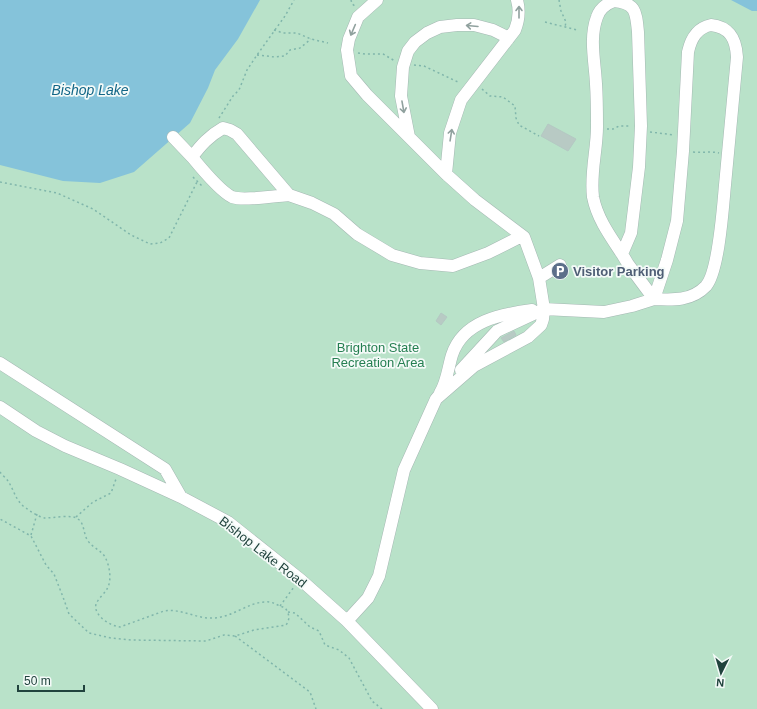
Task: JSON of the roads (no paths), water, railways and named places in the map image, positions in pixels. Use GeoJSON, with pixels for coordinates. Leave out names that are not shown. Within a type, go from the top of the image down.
{"type":"FeatureCollection","features":[{"type":"Feature","properties":{"kind":"street"},"geometry":{"type":"LineString","coordinates":[[377,0],[358,17],[349,39],[347,50],[351,76],[367,95],[446,174],[475,200],[522,236],[539,278],[544,309],[541,325],[528,337],[474,366],[436,399]]}},
{"type":"Feature","properties":{"kind":"street"},"geometry":{"type":"LineString","coordinates":[[446,174],[450,133],[461,100],[515,30],[520,14],[517,0]]}},
{"type":"Feature","properties":{"kind":"street"},"geometry":{"type":"LineString","coordinates":[[622,254],[631,233],[639,167],[641,128],[638,32],[637,19],[632,7],[625,2],[614,1],[607,3],[601,9],[597,17],[593,40],[597,128],[592,182],[593,197],[597,211],[614,242],[628,264],[654,299]]}},
{"type":"Feature","properties":{"kind":"street"},"geometry":{"type":"LineString","coordinates":[[409,137],[401,96],[403,67],[408,51],[415,42],[427,33],[440,27],[458,25],[474,25],[493,30],[509,38]]}},
{"type":"Feature","properties":{"kind":"street"},"geometry":{"type":"LineString","coordinates":[[347,621],[368,598],[379,576],[404,470],[436,399],[443,389],[456,347],[461,339],[475,326],[494,317],[544,309],[604,312],[632,306],[654,299],[677,300],[694,296],[706,286],[715,261],[722,216],[736,51],[730,33],[720,26],[711,25],[703,27],[697,32],[688,52],[684,137],[677,220],[667,260],[654,299]]}},
{"type":"Feature","properties":{"kind":"street"},"geometry":{"type":"LineString","coordinates":[[192,157],[202,144],[213,134],[223,128],[230,130],[238,134],[289,195]]}},
{"type":"Feature","properties":{"kind":"street"},"geometry":{"type":"LineString","coordinates":[[173,137],[192,157],[201,177],[232,197],[244,198],[289,195],[312,203],[334,214],[357,234],[392,256],[420,263],[453,266],[488,253],[522,236]]}},
{"type":"Feature","properties":{"kind":"street"},"geometry":{"type":"LineString","coordinates":[[428,156],[448,152]]}},
{"type":"Feature","properties":{"kind":"street"},"geometry":{"type":"LineString","coordinates":[[614,242],[622,240],[631,233]]}},
{"type":"Feature","properties":{"kind":"street"},"geometry":{"type":"LineString","coordinates":[[539,278],[560,265]]}},
{"type":"Feature","properties":{"kind":"street"},"geometry":{"type":"LineString","coordinates":[[436,399],[497,331],[544,309]]}},
{"type":"Feature","properties":{"kind":"street"},"geometry":{"type":"LineString","coordinates":[[0,363],[165,469],[181,497]]}},
{"type":"Feature","properties":{"kind":"street","name":"Bishop Lake Road"},"geometry":{"type":"LineString","coordinates":[[0,407],[36,431],[65,446],[181,497],[228,522],[301,580],[347,621],[432,709]]}},
{"type":"Feature","properties":{"kind":"water","name":"Bishop Lake"},"geometry":{"type":"Polygon","coordinates":[[[0,0],[260,0],[238,39],[215,70],[208,88],[190,123],[134,172],[100,183],[63,181],[0,165],[0,0]]]}},
{"type":"Feature","properties":{"kind":"water"},"geometry":{"type":"Polygon","coordinates":[[[731,0],[757,0],[757,11],[752,11],[731,0]]]}},
{"type":"Feature","properties":{"kind":"place","name":"Visitor Parking"},"geometry":{"type":"Point","coordinates":[560,271]}},
{"type":"Feature","properties":{"kind":"park label","name":"Brighton State Recreation Area"},"geometry":{"type":"Point","coordinates":[378,354]}}]}
